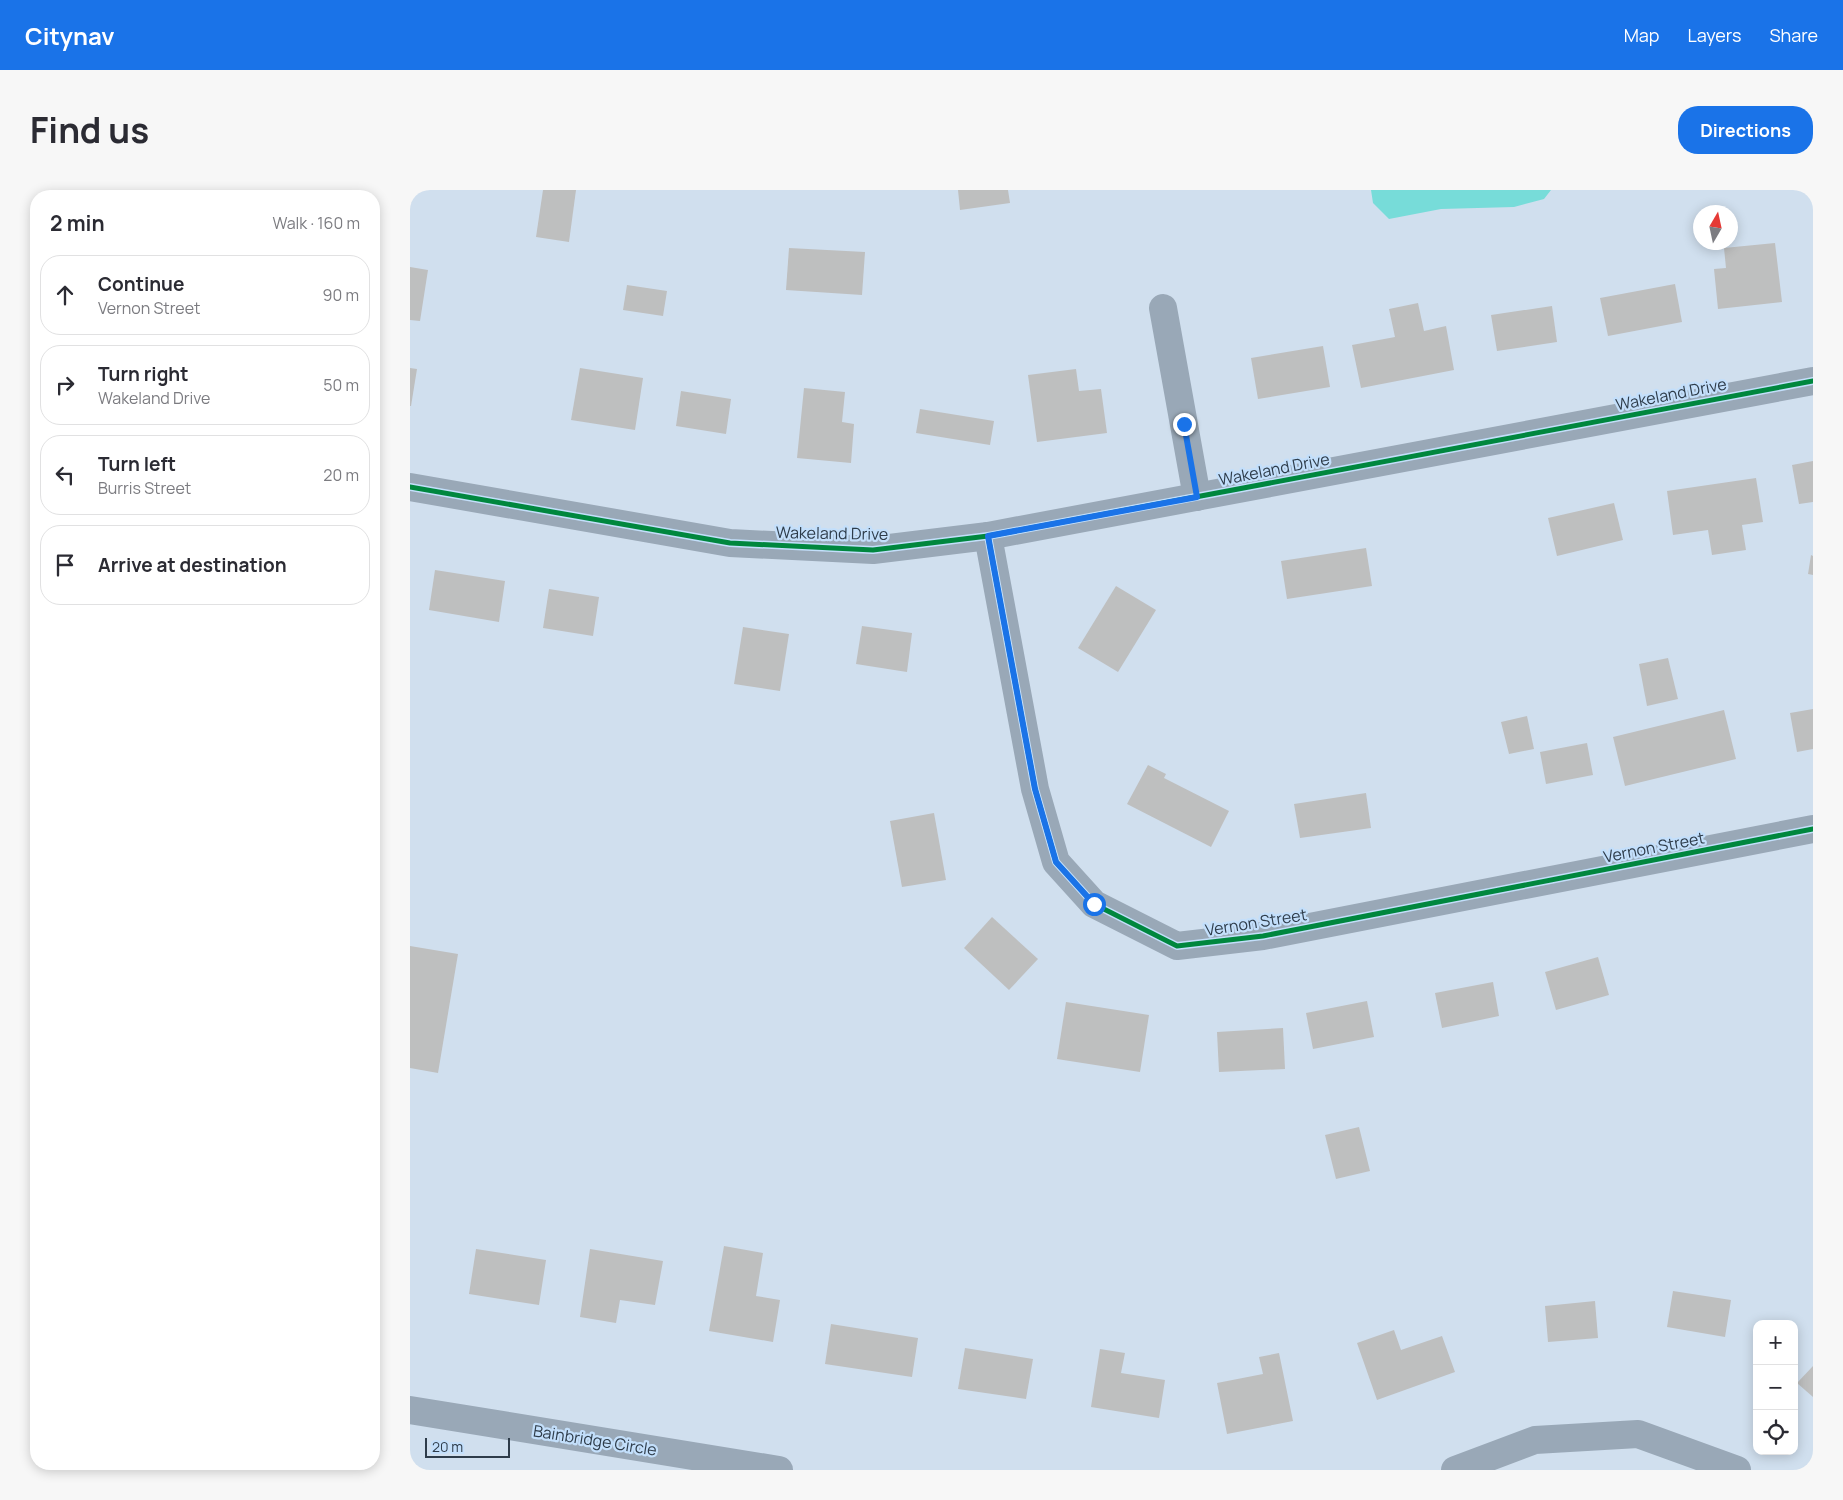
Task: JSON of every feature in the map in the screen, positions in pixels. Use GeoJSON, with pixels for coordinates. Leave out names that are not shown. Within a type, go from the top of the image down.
{"type":"FeatureCollection","features":[{"type":"Feature","properties":{"kind":"street"},"geometry":{"type":"LineString","coordinates":[[1162,308],[1197,497]]}},
{"type":"Feature","properties":{"kind":"street","name":"Wakeland Drive"},"geometry":{"type":"LineString","coordinates":[[410,487],[730,543],[873,550],[988,536],[1813,380]]}},
{"type":"Feature","properties":{"kind":"street","name":"Vernon Street"},"geometry":{"type":"LineString","coordinates":[[988,536],[1035,789],[1056,862],[1094,904],[1176,946],[1263,936],[1813,829]]}},
{"type":"Feature","properties":{"kind":"street","name":"Bainbridge Circle"},"geometry":{"type":"LineString","coordinates":[[410,1410],[779,1470]]}},
{"type":"Feature","properties":{"kind":"street"},"geometry":{"type":"LineString","coordinates":[[1455,1470],[1535,1440],[1638,1434],[1738,1470]]}},
{"type":"Feature","properties":{"kind":"shaded area"},"geometry":{"type":"Polygon","coordinates":[[[1371,190],[1551,190],[1544,199],[1514,207],[1441,209],[1389,219],[1373,203],[1371,190]]]}},
{"type":"Feature","properties":{"kind":"building"},"geometry":{"type":"Polygon","coordinates":[[[410,190],[413,190],[411,203],[410,202],[410,190]]]}},
{"type":"Feature","properties":{"kind":"building"},"geometry":{"type":"Polygon","coordinates":[[[543,190],[576,190],[569,242],[536,237],[543,190]]]}},
{"type":"Feature","properties":{"kind":"building"},"geometry":{"type":"Polygon","coordinates":[[[958,190],[1008,190],[1010,203],[960,210],[958,190]]]}},
{"type":"Feature","properties":{"kind":"building"},"geometry":{"type":"Polygon","coordinates":[[[1775,243],[1782,302],[1718,309],[1714,269],[1726,268],[1724,250],[1738,250],[1738,247],[1775,243]]]}},
{"type":"Feature","properties":{"kind":"building"},"geometry":{"type":"Polygon","coordinates":[[[789,248],[865,252],[862,295],[786,290],[789,248]]]}},
{"type":"Feature","properties":{"kind":"building"},"geometry":{"type":"Polygon","coordinates":[[[410,267],[428,270],[420,321],[410,320],[410,267]]]}},
{"type":"Feature","properties":{"kind":"building"},"geometry":{"type":"Polygon","coordinates":[[[1675,284],[1682,322],[1608,336],[1600,298],[1675,284]]]}},
{"type":"Feature","properties":{"kind":"building"},"geometry":{"type":"Polygon","coordinates":[[[627,285],[667,291],[663,316],[623,310],[627,285]]]}},
{"type":"Feature","properties":{"kind":"building"},"geometry":{"type":"Polygon","coordinates":[[[1418,303],[1424,331],[1446,326],[1454,370],[1361,388],[1352,345],[1395,337],[1389,309],[1418,303]]]}},
{"type":"Feature","properties":{"kind":"building"},"geometry":{"type":"Polygon","coordinates":[[[1552,306],[1557,342],[1497,351],[1491,315],[1552,306]]]}},
{"type":"Feature","properties":{"kind":"building"},"geometry":{"type":"Polygon","coordinates":[[[1323,346],[1330,387],[1258,399],[1251,358],[1323,346]]]}},
{"type":"Feature","properties":{"kind":"building"},"geometry":{"type":"Polygon","coordinates":[[[410,368],[417,369],[411,406],[410,406],[410,368]]]}},
{"type":"Feature","properties":{"kind":"building"},"geometry":{"type":"Polygon","coordinates":[[[580,368],[643,378],[635,430],[571,420],[580,368]]]}},
{"type":"Feature","properties":{"kind":"building"},"geometry":{"type":"Polygon","coordinates":[[[1076,369],[1079,391],[1101,389],[1107,433],[1037,442],[1028,375],[1076,369]]]}},
{"type":"Feature","properties":{"kind":"building"},"geometry":{"type":"Polygon","coordinates":[[[804,388],[845,392],[842,422],[854,424],[851,463],[797,458],[804,388]]]}},
{"type":"Feature","properties":{"kind":"building"},"geometry":{"type":"Polygon","coordinates":[[[681,391],[731,399],[726,434],[676,426],[681,391]]]}},
{"type":"Feature","properties":{"kind":"building"},"geometry":{"type":"Polygon","coordinates":[[[920,409],[994,421],[990,445],[916,433],[920,409]]]}},
{"type":"Feature","properties":{"kind":"building"},"geometry":{"type":"Polygon","coordinates":[[[1813,461],[1813,502],[1799,504],[1792,465],[1813,461]]]}},
{"type":"Feature","properties":{"kind":"building"},"geometry":{"type":"Polygon","coordinates":[[[1756,478],[1763,522],[1742,525],[1746,550],[1712,555],[1708,530],[1673,535],[1667,491],[1756,478]]]}},
{"type":"Feature","properties":{"kind":"building"},"geometry":{"type":"Polygon","coordinates":[[[1614,503],[1623,540],[1557,556],[1548,518],[1614,503]]]}},
{"type":"Feature","properties":{"kind":"building"},"geometry":{"type":"Polygon","coordinates":[[[1366,548],[1372,586],[1287,599],[1281,561],[1366,548]]]}},
{"type":"Feature","properties":{"kind":"building"},"geometry":{"type":"Polygon","coordinates":[[[1811,555],[1813,556],[1813,575],[1808,574],[1811,555]]]}},
{"type":"Feature","properties":{"kind":"building"},"geometry":{"type":"Polygon","coordinates":[[[435,570],[505,581],[499,622],[429,610],[435,570]]]}},
{"type":"Feature","properties":{"kind":"building"},"geometry":{"type":"Polygon","coordinates":[[[1116,586],[1156,610],[1118,672],[1078,648],[1116,586]]]}},
{"type":"Feature","properties":{"kind":"building"},"geometry":{"type":"Polygon","coordinates":[[[549,589],[599,597],[593,636],[543,628],[549,589]]]}},
{"type":"Feature","properties":{"kind":"building"},"geometry":{"type":"Polygon","coordinates":[[[862,626],[912,633],[907,672],[856,664],[862,626]]]}},
{"type":"Feature","properties":{"kind":"building"},"geometry":{"type":"Polygon","coordinates":[[[743,627],[789,634],[780,691],[734,684],[743,627]]]}},
{"type":"Feature","properties":{"kind":"building"},"geometry":{"type":"Polygon","coordinates":[[[1668,658],[1678,699],[1647,706],[1639,664],[1668,658]]]}},
{"type":"Feature","properties":{"kind":"building"},"geometry":{"type":"Polygon","coordinates":[[[1813,709],[1813,749],[1797,752],[1790,713],[1813,709]]]}},
{"type":"Feature","properties":{"kind":"building"},"geometry":{"type":"Polygon","coordinates":[[[1724,710],[1736,759],[1625,786],[1613,737],[1724,710]]]}},
{"type":"Feature","properties":{"kind":"building"},"geometry":{"type":"Polygon","coordinates":[[[1527,716],[1534,749],[1509,754],[1501,722],[1527,716]]]}},
{"type":"Feature","properties":{"kind":"building"},"geometry":{"type":"Polygon","coordinates":[[[1587,743],[1593,775],[1546,784],[1540,752],[1587,743]]]}},
{"type":"Feature","properties":{"kind":"building"},"geometry":{"type":"Polygon","coordinates":[[[1148,765],[1166,774],[1164,778],[1229,811],[1211,847],[1127,804],[1148,765]]]}},
{"type":"Feature","properties":{"kind":"building"},"geometry":{"type":"Polygon","coordinates":[[[1366,793],[1371,828],[1300,838],[1294,804],[1366,793]]]}},
{"type":"Feature","properties":{"kind":"building"},"geometry":{"type":"Polygon","coordinates":[[[934,813],[946,880],[902,887],[890,821],[934,813]]]}},
{"type":"Feature","properties":{"kind":"building"},"geometry":{"type":"Polygon","coordinates":[[[992,917],[1038,959],[1009,990],[964,948],[992,917]]]}},
{"type":"Feature","properties":{"kind":"building"},"geometry":{"type":"Polygon","coordinates":[[[410,946],[458,954],[438,1073],[410,1068],[410,946]]]}},
{"type":"Feature","properties":{"kind":"building"},"geometry":{"type":"Polygon","coordinates":[[[1598,957],[1609,995],[1556,1010],[1545,972],[1598,957]]]}},
{"type":"Feature","properties":{"kind":"building"},"geometry":{"type":"Polygon","coordinates":[[[1493,982],[1499,1016],[1442,1028],[1435,993],[1493,982]]]}},
{"type":"Feature","properties":{"kind":"building"},"geometry":{"type":"Polygon","coordinates":[[[1367,1001],[1374,1037],[1313,1049],[1306,1013],[1367,1001]]]}},
{"type":"Feature","properties":{"kind":"building"},"geometry":{"type":"Polygon","coordinates":[[[1066,1002],[1149,1015],[1140,1072],[1057,1059],[1066,1002]]]}},
{"type":"Feature","properties":{"kind":"building"},"geometry":{"type":"Polygon","coordinates":[[[1283,1028],[1285,1069],[1219,1072],[1217,1032],[1283,1028]]]}},
{"type":"Feature","properties":{"kind":"building"},"geometry":{"type":"Polygon","coordinates":[[[1359,1127],[1370,1171],[1336,1179],[1325,1135],[1359,1127]]]}},
{"type":"Feature","properties":{"kind":"building"},"geometry":{"type":"Polygon","coordinates":[[[724,1246],[763,1253],[756,1296],[780,1300],[773,1342],[709,1331],[724,1246]]]}},
{"type":"Feature","properties":{"kind":"building"},"geometry":{"type":"Polygon","coordinates":[[[476,1249],[546,1260],[539,1305],[469,1294],[476,1249]]]}},
{"type":"Feature","properties":{"kind":"building"},"geometry":{"type":"Polygon","coordinates":[[[590,1249],[663,1261],[655,1305],[620,1300],[616,1323],[580,1317],[590,1249]]]}},
{"type":"Feature","properties":{"kind":"building"},"geometry":{"type":"Polygon","coordinates":[[[1673,1291],[1731,1300],[1725,1337],[1667,1327],[1673,1291]]]}},
{"type":"Feature","properties":{"kind":"building"},"geometry":{"type":"Polygon","coordinates":[[[1595,1301],[1598,1338],[1548,1342],[1545,1306],[1595,1301]]]}},
{"type":"Feature","properties":{"kind":"building"},"geometry":{"type":"Polygon","coordinates":[[[831,1324],[918,1338],[912,1377],[825,1364],[831,1324]]]}},
{"type":"Feature","properties":{"kind":"building"},"geometry":{"type":"Polygon","coordinates":[[[1394,1330],[1401,1350],[1442,1336],[1455,1372],[1377,1400],[1357,1343],[1394,1330]]]}},
{"type":"Feature","properties":{"kind":"building"},"geometry":{"type":"Polygon","coordinates":[[[965,1348],[1033,1359],[1026,1399],[958,1389],[965,1348]]]}},
{"type":"Feature","properties":{"kind":"building"},"geometry":{"type":"Polygon","coordinates":[[[1100,1349],[1125,1353],[1121,1373],[1165,1380],[1159,1418],[1091,1407],[1100,1349]]]}},
{"type":"Feature","properties":{"kind":"building"},"geometry":{"type":"Polygon","coordinates":[[[1279,1353],[1293,1421],[1227,1434],[1217,1383],[1263,1374],[1259,1357],[1279,1353]]]}},
{"type":"Feature","properties":{"kind":"building"},"geometry":{"type":"Polygon","coordinates":[[[1813,1366],[1813,1397],[1798,1382],[1813,1366]]]}},
{"type":"Feature","properties":{"kind":"cycle path"},"geometry":{"type":"LineString","coordinates":[[410,487],[730,543],[873,550],[988,536],[1813,381]]}},
{"type":"Feature","properties":{"kind":"cycle path"},"geometry":{"type":"LineString","coordinates":[[988,536],[1035,789],[1056,862],[1094,904],[1177,946],[1263,936],[1813,829]]}},
{"type":"Feature","properties":{"kind":"route"},"geometry":{"type":"LineString","coordinates":[[1094,904],[1056,862],[1035,789],[988,536],[1197,497],[1184,424]]}}]}
